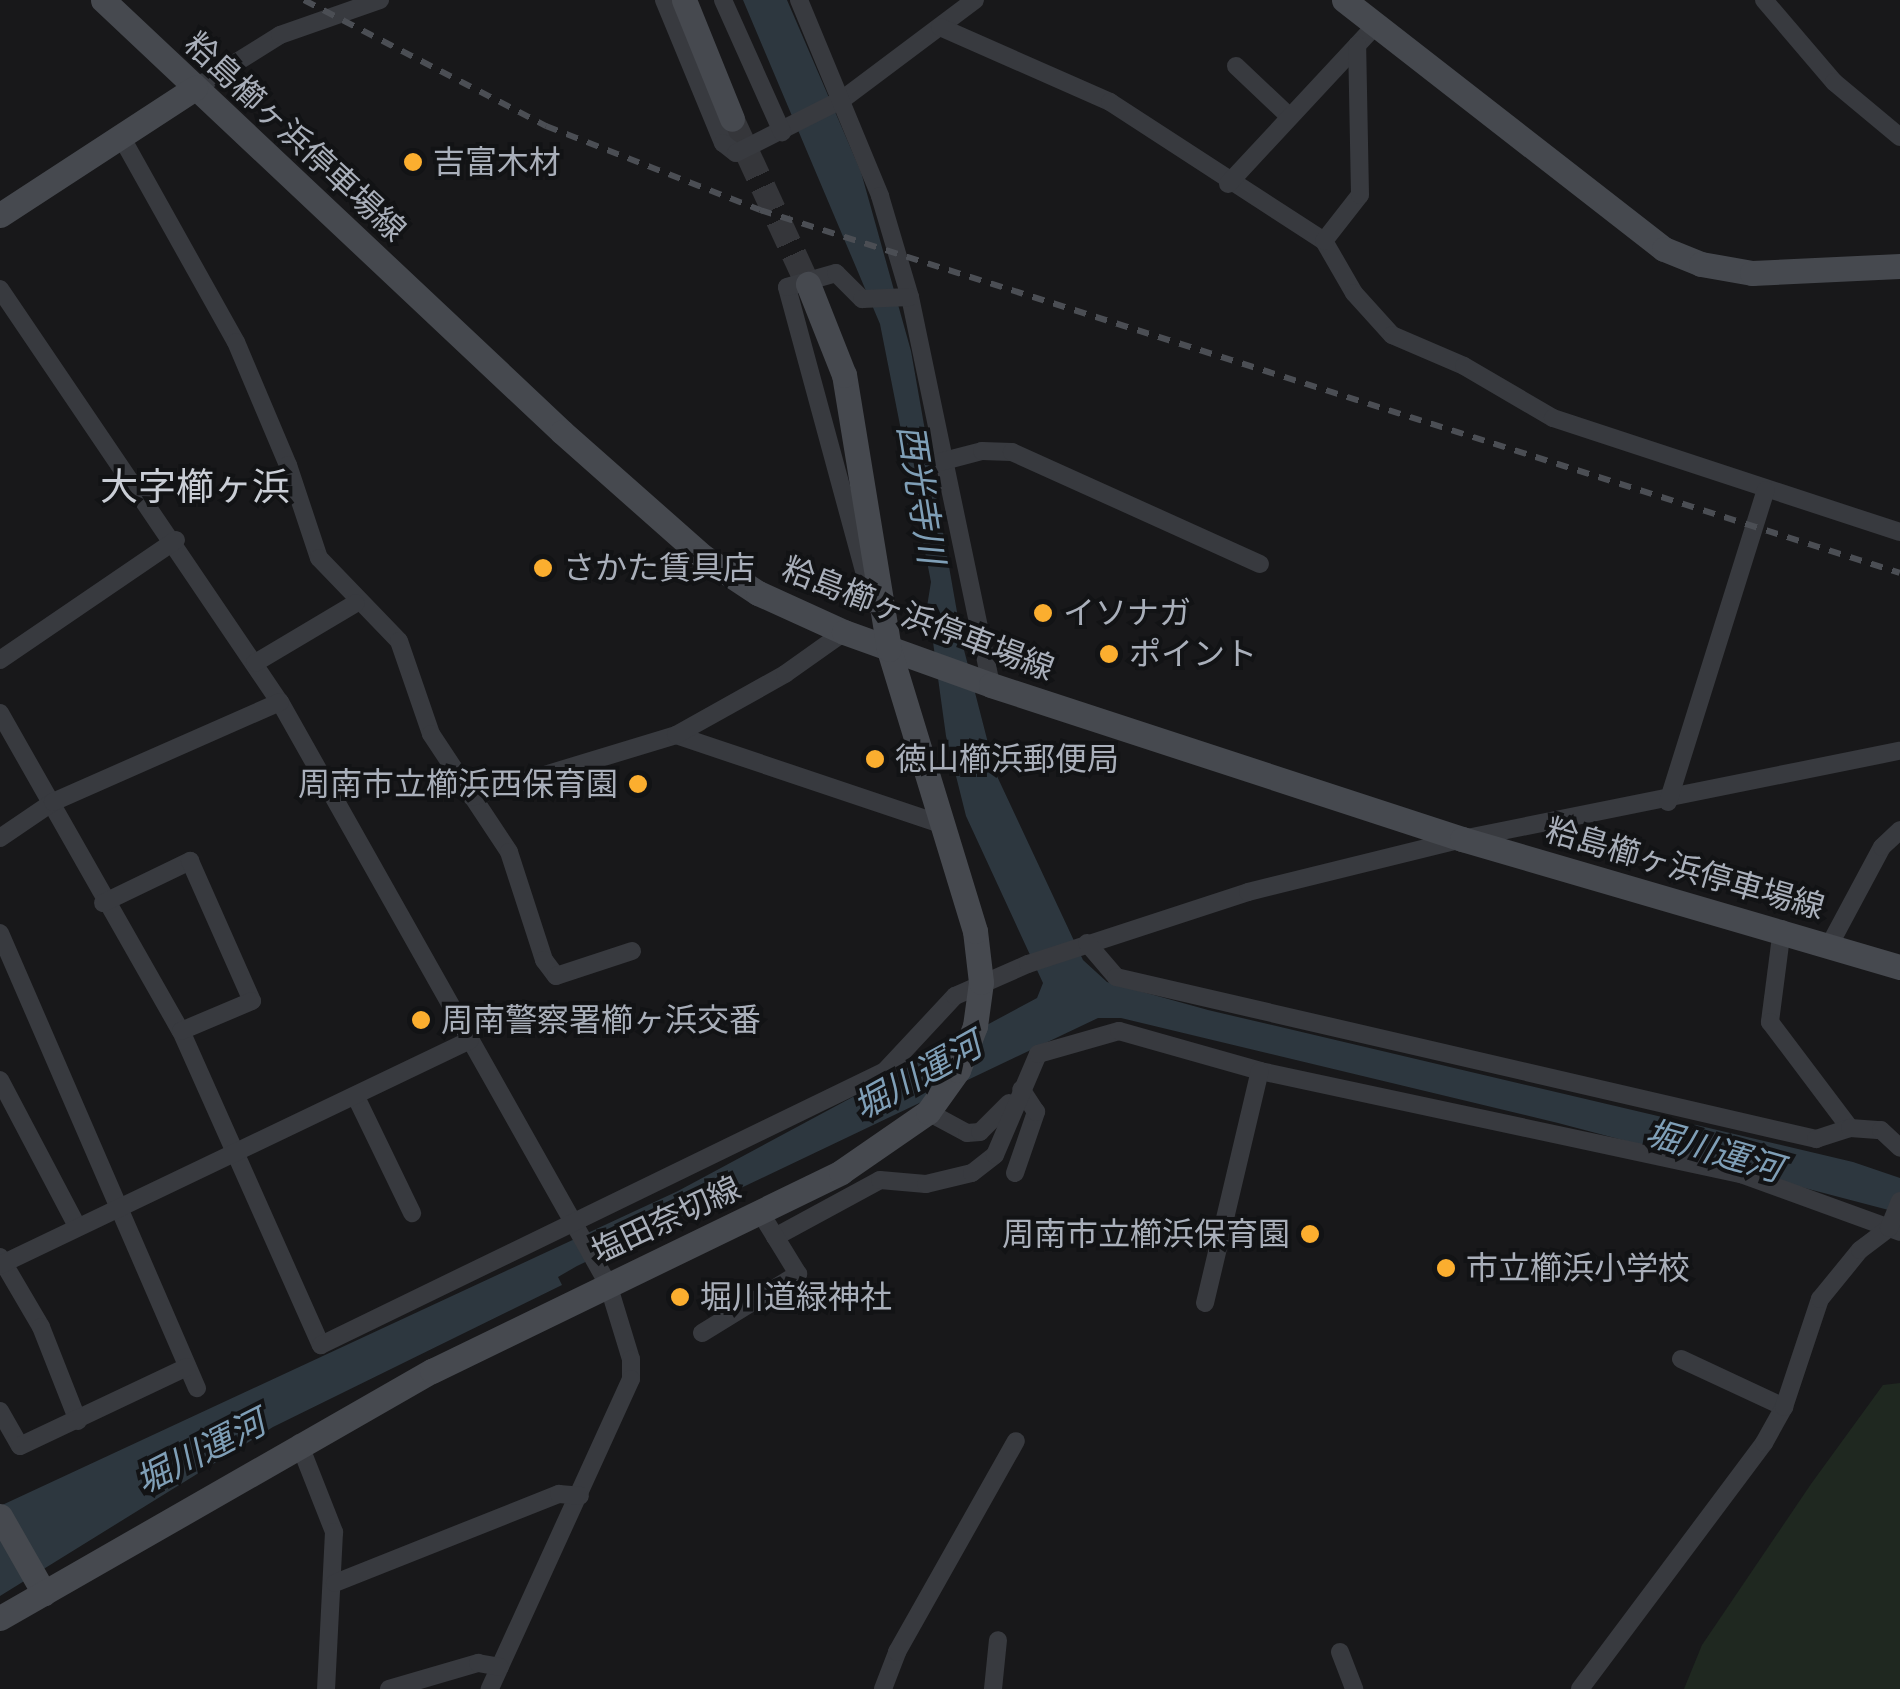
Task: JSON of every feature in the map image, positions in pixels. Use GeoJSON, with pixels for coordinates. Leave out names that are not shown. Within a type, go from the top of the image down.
{"type":"FeatureCollection","features":[{"type":"Feature","properties":{"kind":"street","name":"粭島櫛ヶ浜停車場線"},"geometry":{"type":"LineString","coordinates":[[103,0],[702,556],[758,592],[844,632],[991,685],[1462,839],[1900,967]]}},
{"type":"Feature","properties":{"kind":"street"},"geometry":{"type":"LineString","coordinates":[[0,214],[123,140],[194,88],[280,35],[380,0]]}},
{"type":"Feature","properties":{"kind":"street"},"geometry":{"type":"LineString","coordinates":[[664,0],[723,142],[736,153],[843,99],[975,0]]}},
{"type":"Feature","properties":{"kind":"street"},"geometry":{"type":"LineString","coordinates":[[684,0],[732,119]]}},
{"type":"Feature","properties":{"kind":"street"},"geometry":{"type":"LineString","coordinates":[[723,0],[782,132]]}},
{"type":"Feature","properties":{"kind":"street"},"geometry":{"type":"LineString","coordinates":[[799,0],[843,99],[910,298],[940,462],[991,685]]}},
{"type":"Feature","properties":{"kind":"street"},"geometry":{"type":"LineString","coordinates":[[1344,0],[1664,249],[1701,264],[1752,273],[1900,266]]}},
{"type":"Feature","properties":{"kind":"street"},"geometry":{"type":"LineString","coordinates":[[1764,0],[1834,82],[1900,137]]}},
{"type":"Feature","properties":{"kind":"street"},"geometry":{"type":"LineString","coordinates":[[1228,184],[1376,26]]}},
{"type":"Feature","properties":{"kind":"street"},"geometry":{"type":"LineString","coordinates":[[940,27],[1110,102],[1228,184],[1324,241],[1354,293],[1392,336],[1464,366],[1552,418],[1900,532]]}},
{"type":"Feature","properties":{"kind":"street"},"geometry":{"type":"LineString","coordinates":[[1324,241],[1360,195],[1358,45]]}},
{"type":"Feature","properties":{"kind":"street"},"geometry":{"type":"LineString","coordinates":[[1236,66],[1290,117]]}},
{"type":"Feature","properties":{"kind":"street"},"geometry":{"type":"LineString","coordinates":[[123,140],[236,342],[288,465],[318,558],[356,603],[399,641],[431,734],[509,852],[544,960],[556,976],[632,951]]}},
{"type":"Feature","properties":{"kind":"street"},"geometry":{"type":"LineString","coordinates":[[889,649],[858,562],[821,394],[787,287],[836,273],[862,299],[910,298]]}},
{"type":"Feature","properties":{"kind":"street","name":"塩田奈切線"},"geometry":{"type":"LineString","coordinates":[[0,1618],[40,1587],[605,1279],[841,1172],[934,1105],[976,1026],[981,982],[975,930],[889,649],[844,375],[808,284]]}},
{"type":"Feature","properties":{"kind":"street"},"geometry":{"type":"LineString","coordinates":[[0,288],[176,540],[280,702],[605,1279],[631,1378],[490,1689]]}},
{"type":"Feature","properties":{"kind":"street"},"geometry":{"type":"LineString","coordinates":[[940,462],[982,451],[1012,452],[1260,564]]}},
{"type":"Feature","properties":{"kind":"street"},"geometry":{"type":"LineString","coordinates":[[1668,802],[1766,490]]}},
{"type":"Feature","properties":{"kind":"street"},"geometry":{"type":"LineString","coordinates":[[0,660],[176,540]]}},
{"type":"Feature","properties":{"kind":"street"},"geometry":{"type":"LineString","coordinates":[[255,663],[356,603]]}},
{"type":"Feature","properties":{"kind":"street"},"geometry":{"type":"LineString","coordinates":[[472,797],[676,735],[786,674],[844,632]]}},
{"type":"Feature","properties":{"kind":"street"},"geometry":{"type":"LineString","coordinates":[[0,838],[54,802],[280,702]]}},
{"type":"Feature","properties":{"kind":"street"},"geometry":{"type":"LineString","coordinates":[[0,713],[54,802],[103,904],[181,1031],[234,1158],[321,1345],[574,1228],[885,1071],[914,1046],[936,1010],[981,982],[1028,964],[1248,892],[1462,839],[1668,802],[1900,750]]}},
{"type":"Feature","properties":{"kind":"street"},"geometry":{"type":"LineString","coordinates":[[676,735],[941,824]]}},
{"type":"Feature","properties":{"kind":"street"},"geometry":{"type":"LineString","coordinates":[[1830,944],[1882,847],[1900,830]]}},
{"type":"Feature","properties":{"kind":"street"},"geometry":{"type":"LineString","coordinates":[[103,904],[190,861],[252,1001],[181,1031]]}},
{"type":"Feature","properties":{"kind":"street"},"geometry":{"type":"LineString","coordinates":[[1782,930],[1770,1022],[1850,1128]]}},
{"type":"Feature","properties":{"kind":"street"},"geometry":{"type":"LineString","coordinates":[[0,932],[196,1388]]}},
{"type":"Feature","properties":{"kind":"street"},"geometry":{"type":"LineString","coordinates":[[1087,944],[1116,978],[1816,1138],[1850,1128],[1881,1130],[1900,1148]]}},
{"type":"Feature","properties":{"kind":"street"},"geometry":{"type":"LineString","coordinates":[[776,1237],[880,1180],[926,1184],[972,1173],[996,1155],[1038,1054],[1104,1031],[1260,1071],[1741,1174],[1896,1220]]}},
{"type":"Feature","properties":{"kind":"street"},"geometry":{"type":"LineString","coordinates":[[78,1420],[42,1327],[1,1261],[116,1206],[234,1158],[470,1040]]}},
{"type":"Feature","properties":{"kind":"street"},"geometry":{"type":"LineString","coordinates":[[1204,1303],[1260,1071]]}},
{"type":"Feature","properties":{"kind":"street"},"geometry":{"type":"LineString","coordinates":[[0,1080],[77,1226]]}},
{"type":"Feature","properties":{"kind":"street"},"geometry":{"type":"LineString","coordinates":[[934,1105],[967,1133],[980,1132],[1021,1089]]}},
{"type":"Feature","properties":{"kind":"street"},"geometry":{"type":"LineString","coordinates":[[1015,1173],[1036,1112],[1021,1089]]}},
{"type":"Feature","properties":{"kind":"street"},"geometry":{"type":"LineString","coordinates":[[356,1096],[412,1213]]}},
{"type":"Feature","properties":{"kind":"street"},"geometry":{"type":"LineString","coordinates":[[702,1333],[798,1274],[760,1212]]}},
{"type":"Feature","properties":{"kind":"street"},"geometry":{"type":"LineString","coordinates":[[1580,1689],[1784,1407],[1820,1300],[1860,1250],[1896,1220]]}},
{"type":"Feature","properties":{"kind":"street"},"geometry":{"type":"LineString","coordinates":[[1680,1359],[1784,1407]]}},
{"type":"Feature","properties":{"kind":"street"},"geometry":{"type":"LineString","coordinates":[[0,1412],[20,1446],[187,1367]]}},
{"type":"Feature","properties":{"kind":"street"},"geometry":{"type":"LineString","coordinates":[[883,1689],[896,1652],[1016,1440]]}},
{"type":"Feature","properties":{"kind":"street"},"geometry":{"type":"LineString","coordinates":[[299,1443],[334,1532],[335,1584],[326,1689]]}},
{"type":"Feature","properties":{"kind":"street"},"geometry":{"type":"LineString","coordinates":[[335,1584],[559,1494],[580,1496]]}},
{"type":"Feature","properties":{"kind":"street"},"geometry":{"type":"LineString","coordinates":[[0,1516],[40,1587]]}},
{"type":"Feature","properties":{"kind":"street"},"geometry":{"type":"LineString","coordinates":[[993,1689],[998,1640]]}},
{"type":"Feature","properties":{"kind":"street"},"geometry":{"type":"LineString","coordinates":[[1340,1652],[1354,1689]]}},
{"type":"Feature","properties":{"kind":"street"},"geometry":{"type":"LineString","coordinates":[[388,1689],[478,1662],[500,1666]]}},
{"type":"Feature","properties":{"kind":"shaded area"},"geometry":{"type":"Polygon","coordinates":[[[1900,1383],[1900,1689],[1684,1689],[1702,1645],[1811,1484],[1883,1385],[1900,1383]]]}},
{"type":"Feature","properties":{"kind":"water"},"geometry":{"type":"Polygon","coordinates":[[[743,0],[787,0],[861,172],[911,351],[963,646],[996,774],[1083,960],[1107,982],[1208,1010],[1853,1162],[1900,1178],[1900,1213],[1558,1123],[1121,1018],[1098,1018],[577,1266],[558,1277],[562,1285],[273,1427],[0,1596],[0,1506],[678,1191],[1037,998],[1043,983],[966,816],[946,736],[933,642],[923,631],[931,582],[880,324],[743,0]]]}},
{"type":"Feature","properties":{"kind":"tunnel"},"geometry":{"type":"LineString","coordinates":[[732,119],[808,284]]}},
{"type":"Feature","properties":{"kind":"railway"},"geometry":{"type":"LineString","coordinates":[[304,0],[546,126],[760,210],[1900,573]]}},
{"type":"Feature","properties":{"kind":"place","name":"吉富木材"},"geometry":{"type":"Point","coordinates":[413,162]}},
{"type":"Feature","properties":{"kind":"place","name":"さかた賃具店"},"geometry":{"type":"Point","coordinates":[543,568]}},
{"type":"Feature","properties":{"kind":"place","name":"イソナガ"},"geometry":{"type":"Point","coordinates":[1043,613]}},
{"type":"Feature","properties":{"kind":"place","name":"ポイント"},"geometry":{"type":"Point","coordinates":[1109,654]}},
{"type":"Feature","properties":{"kind":"place","name":"徳山櫛浜郵便局"},"geometry":{"type":"Point","coordinates":[875,759]}},
{"type":"Feature","properties":{"kind":"place","name":"周南市立櫛浜西保育園"},"geometry":{"type":"Point","coordinates":[638,784]}},
{"type":"Feature","properties":{"kind":"place","name":"周南警察署櫛ヶ浜交番"},"geometry":{"type":"Point","coordinates":[421,1020]}},
{"type":"Feature","properties":{"kind":"place","name":"周南市立櫛浜保育園"},"geometry":{"type":"Point","coordinates":[1310,1234]}},
{"type":"Feature","properties":{"kind":"place","name":"市立櫛浜小学校"},"geometry":{"type":"Point","coordinates":[1446,1268]}},
{"type":"Feature","properties":{"kind":"place","name":"堀川道緑神社"},"geometry":{"type":"Point","coordinates":[680,1297]}},
{"type":"Feature","properties":{"kind":"district","name":"大字櫛ヶ浜"},"geometry":{"type":"Point","coordinates":[195,487]}},
{"type":"Feature","properties":{"kind":"water label","name":"西光寺川"},"geometry":{"type":"Point","coordinates":[922,494]}},
{"type":"Feature","properties":{"kind":"water label","name":"堀川運河"},"geometry":{"type":"Point","coordinates":[917,1075]}},
{"type":"Feature","properties":{"kind":"water label","name":"堀川運河"},"geometry":{"type":"Point","coordinates":[1714,1150]}},
{"type":"Feature","properties":{"kind":"water label","name":"堀川運河"},"geometry":{"type":"Point","coordinates":[200,1451]}}]}
